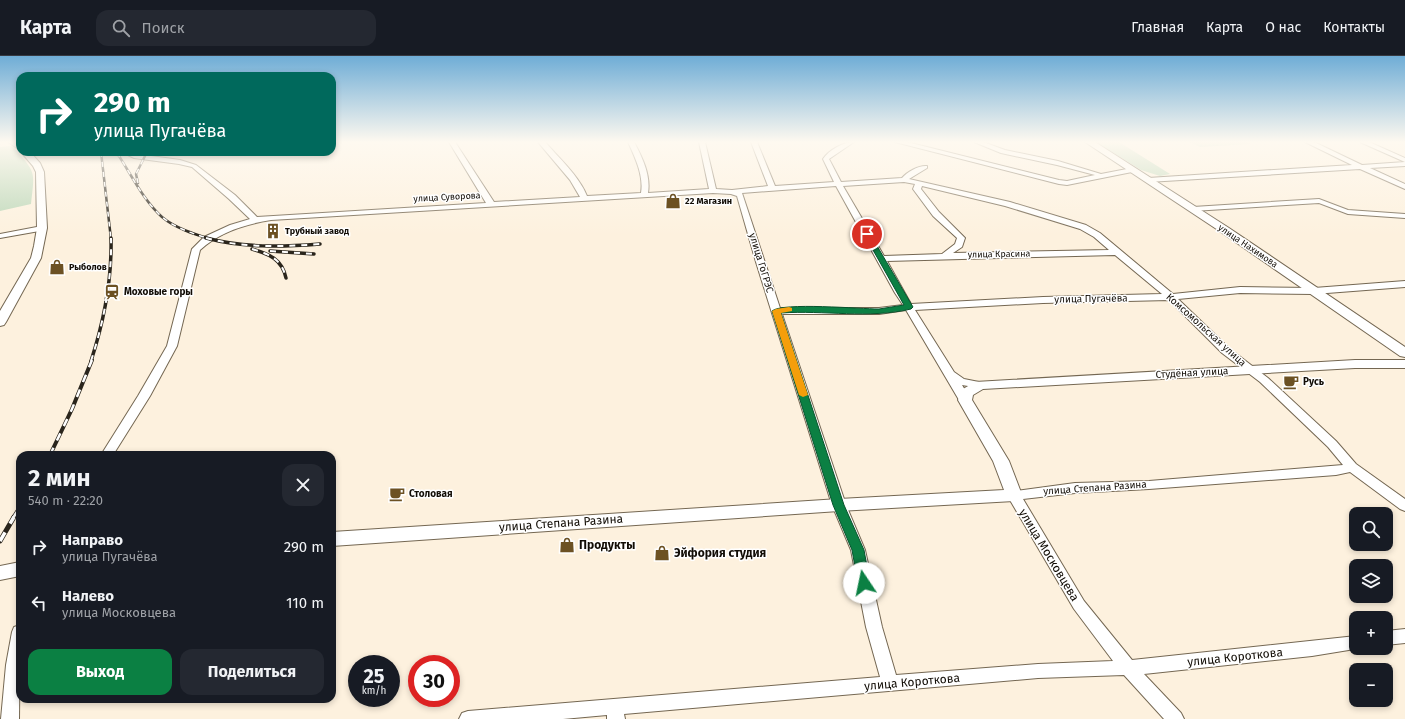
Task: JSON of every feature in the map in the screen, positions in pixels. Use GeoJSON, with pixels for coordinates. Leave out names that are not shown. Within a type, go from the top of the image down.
{"type":"FeatureCollection","features":[{"type":"Feature","properties":{"kind":"main road","name":"улица Нахимова"},"geometry":{"type":"LineString","coordinates":[[1137,173],[1193,209],[1405,353]]}},
{"type":"Feature","properties":{"kind":"street"},"geometry":{"type":"LineString","coordinates":[[0,322],[36,258],[42,228],[40,173]]}},
{"type":"Feature","properties":{"kind":"street"},"geometry":{"type":"LineString","coordinates":[[203,173],[232,197],[254,220]]}},
{"type":"Feature","properties":{"kind":"street"},"geometry":{"type":"LineString","coordinates":[[471,173],[491,204]]}},
{"type":"Feature","properties":{"kind":"street"},"geometry":{"type":"LineString","coordinates":[[566,173],[583,194],[584,199]]}},
{"type":"Feature","properties":{"kind":"street"},"geometry":{"type":"LineString","coordinates":[[643,173],[646,190],[644,196]]}},
{"type":"Feature","properties":{"kind":"street"},"geometry":{"type":"LineString","coordinates":[[709,173],[713,191]]}},
{"type":"Feature","properties":{"kind":"street"},"geometry":{"type":"LineString","coordinates":[[766,173],[772,188]]}},
{"type":"Feature","properties":{"kind":"street","name":"улица Московцева"},"geometry":{"type":"LineString","coordinates":[[832,173],[909,307],[1001,461],[1014,496],[1079,605],[1128,668],[1175,719]]}},
{"type":"Feature","properties":{"kind":"street"},"geometry":{"type":"LineString","coordinates":[[904,180],[908,175],[912,173]]}},
{"type":"Feature","properties":{"kind":"street"},"geometry":{"type":"LineString","coordinates":[[1024,173],[1067,183],[1116,173]]}},
{"type":"Feature","properties":{"kind":"street"},"geometry":{"type":"LineString","coordinates":[[1094,173],[1105,175]]}},
{"type":"Feature","properties":{"kind":"street"},"geometry":{"type":"LineString","coordinates":[[1148,180],[1264,173]]}},
{"type":"Feature","properties":{"kind":"street"},"geometry":{"type":"LineString","coordinates":[[1374,173],[1405,187]]}},
{"type":"Feature","properties":{"kind":"street","name":"улица Суворова"},"geometry":{"type":"LineString","coordinates":[[110,451],[144,396],[172,346],[196,249],[202,242],[217,234],[254,220],[369,211],[713,191],[732,192],[772,188],[904,180],[1029,210]]}},
{"type":"Feature","properties":{"kind":"street"},"geometry":{"type":"LineString","coordinates":[[919,183],[917,190],[936,214],[961,238],[960,245],[944,256]]}},
{"type":"Feature","properties":{"kind":"street","name":"улица ГоГРЭС"},"geometry":{"type":"LineString","coordinates":[[732,192],[737,193],[742,198],[776,311],[839,505],[858,550],[874,627],[890,684]]}},
{"type":"Feature","properties":{"kind":"street"},"geometry":{"type":"LineString","coordinates":[[1193,209],[1319,201],[1333,204],[1346,211],[1375,215],[1405,216]]}},
{"type":"Feature","properties":{"kind":"street","name":"Комсомольская улица"},"geometry":{"type":"LineString","coordinates":[[1029,210],[1083,227],[1102,238],[1171,297],[1226,351],[1264,380],[1332,444],[1352,468],[1405,506]]}},
{"type":"Feature","properties":{"kind":"street"},"geometry":{"type":"LineString","coordinates":[[0,236],[42,228]]}},
{"type":"Feature","properties":{"kind":"street","name":"улица Красина"},"geometry":{"type":"LineString","coordinates":[[881,259],[1117,252]]}},
{"type":"Feature","properties":{"kind":"street","name":"улица Пугачёва"},"geometry":{"type":"LineString","coordinates":[[776,311],[879,311],[909,307],[1043,300],[1171,297],[1240,290],[1314,291],[1405,284]]}},
{"type":"Feature","properties":{"kind":"street","name":"Студёная улица"},"geometry":{"type":"LineString","coordinates":[[980,386],[1250,369],[1355,364],[1405,364]]}},
{"type":"Feature","properties":{"kind":"street","name":"улица Московцева"},"geometry":{"type":"LineString","coordinates":[[949,373],[962,382],[980,386]]}},
{"type":"Feature","properties":{"kind":"street"},"geometry":{"type":"LineString","coordinates":[[965,400],[966,394],[970,389],[980,386]]}},
{"type":"Feature","properties":{"kind":"street","name":"улица Степана Разина"},"geometry":{"type":"LineString","coordinates":[[336,539],[790,508],[1014,496],[1075,488],[1149,485],[1336,471],[1352,468]]}},
{"type":"Feature","properties":{"kind":"street"},"geometry":{"type":"LineString","coordinates":[[0,573],[16,570]]}},
{"type":"Feature","properties":{"kind":"street"},"geometry":{"type":"LineString","coordinates":[[1393,637],[1405,636]]}},
{"type":"Feature","properties":{"kind":"street","name":"улица Короткова"},"geometry":{"type":"LineString","coordinates":[[468,719],[616,713],[890,684],[1038,671],[1128,668],[1349,644]]}},
{"type":"Feature","properties":{"kind":"street"},"geometry":{"type":"LineString","coordinates":[[10,719],[16,654]]}},
{"type":"Feature","properties":{"kind":"green space"},"geometry":{"type":"Polygon","coordinates":[[[0,173],[32,173],[33,184],[31,204],[0,211],[0,173]]]}},
{"type":"Feature","properties":{"kind":"green space"},"geometry":{"type":"Polygon","coordinates":[[[1150,173],[1170,174],[1160,176],[1150,173]]]}},
{"type":"Feature","properties":{"kind":"railway"},"geometry":{"type":"LineString","coordinates":[[103,173],[111,239]]}},
{"type":"Feature","properties":{"kind":"railway"},"geometry":{"type":"LineString","coordinates":[[129,173],[143,195],[162,217],[191,233],[209,239]]}},
{"type":"Feature","properties":{"kind":"railway"},"geometry":{"type":"LineString","coordinates":[[137,173],[138,183]]}},
{"type":"Feature","properties":{"kind":"railway"},"geometry":{"type":"LineString","coordinates":[[91,361],[100,331],[109,285],[111,239]]}},
{"type":"Feature","properties":{"kind":"railway"},"geometry":{"type":"LineString","coordinates":[[209,239],[234,244],[263,246],[320,244]]}},
{"type":"Feature","properties":{"kind":"railway"},"geometry":{"type":"LineString","coordinates":[[252,249],[274,258],[281,266],[286,278]]}},
{"type":"Feature","properties":{"kind":"railway"},"geometry":{"type":"LineString","coordinates":[[270,251],[314,254]]}},
{"type":"Feature","properties":{"kind":"railway"},"geometry":{"type":"LineString","coordinates":[[52,451],[72,409],[92,360]]}},
{"type":"Feature","properties":{"kind":"railway"},"geometry":{"type":"LineString","coordinates":[[13,518],[16,513]]}},
{"type":"Feature","properties":{"kind":"railway"},"geometry":{"type":"LineString","coordinates":[[0,541],[14,517]]}},
{"type":"Feature","properties":{"kind":"slow traffic"},"geometry":{"type":"LineString","coordinates":[[789,310],[776,311],[803,395]]}},
{"type":"Feature","properties":{"kind":"place","name":"22 Магазин"},"geometry":{"type":"Point","coordinates":[673,201]}},
{"type":"Feature","properties":{"kind":"place","name":"Трубный завод"},"geometry":{"type":"Point","coordinates":[273,231]}},
{"type":"Feature","properties":{"kind":"place","name":"Рыболов"},"geometry":{"type":"Point","coordinates":[57,267]}},
{"type":"Feature","properties":{"kind":"place","name":"Моховые горы"},"geometry":{"type":"Point","coordinates":[112,292]}},
{"type":"Feature","properties":{"kind":"place","name":"Русь"},"geometry":{"type":"Point","coordinates":[1291,382]}},
{"type":"Feature","properties":{"kind":"place","name":"Столовая"},"geometry":{"type":"Point","coordinates":[397,494]}},
{"type":"Feature","properties":{"kind":"place","name":"Продукты"},"geometry":{"type":"Point","coordinates":[567,545]}},
{"type":"Feature","properties":{"kind":"place","name":"Эйфория студия"},"geometry":{"type":"Point","coordinates":[662,553]}},
{"type":"Feature","properties":{"kind":"route"},"geometry":{"type":"LineString","coordinates":[[864,583],[858,550],[839,505],[776,311],[879,311],[909,307],[867,234]]}}]}
